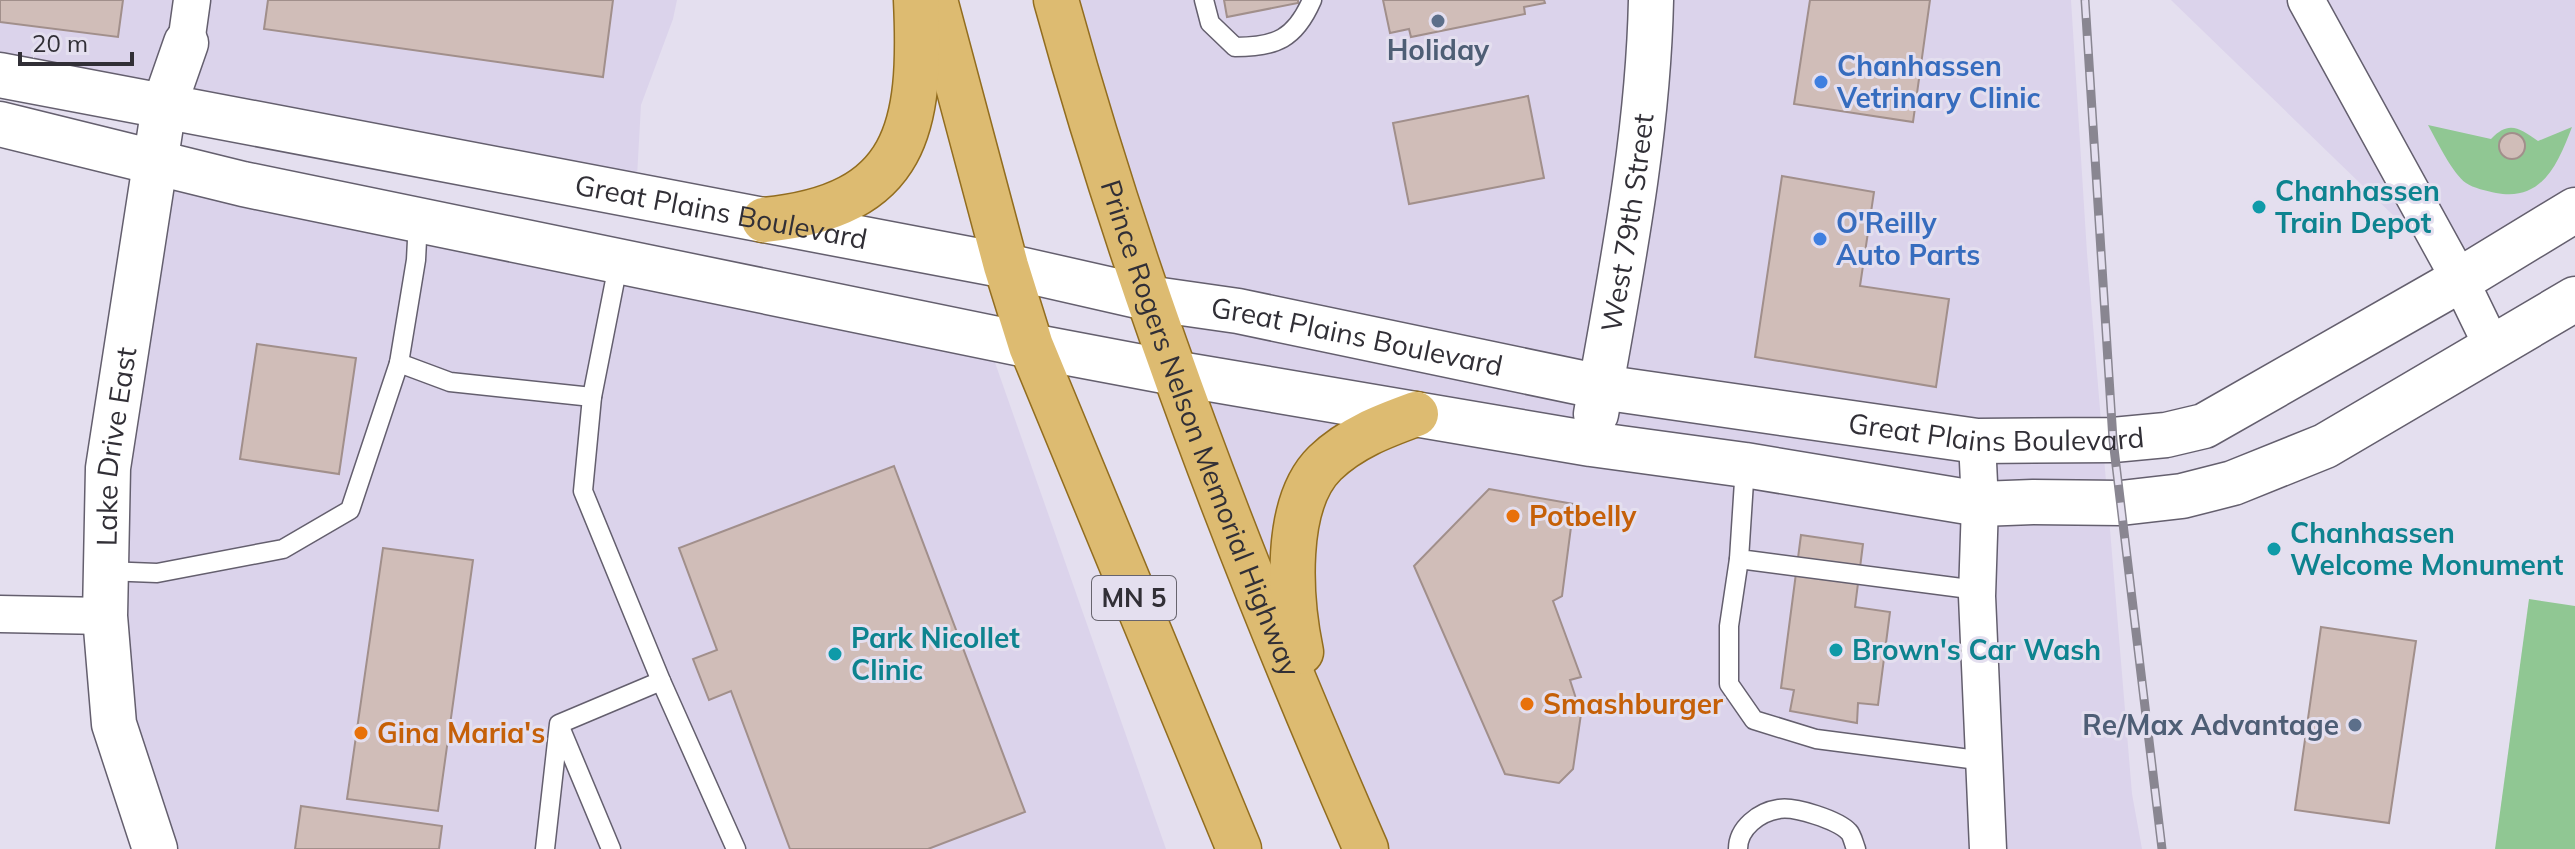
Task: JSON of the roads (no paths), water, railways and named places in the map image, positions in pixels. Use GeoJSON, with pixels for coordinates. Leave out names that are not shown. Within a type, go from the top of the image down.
{"type":"FeatureCollection","features":[{"type":"Feature","properties":{"kind":"main road"},"geometry":{"type":"LineString","coordinates":[[764,220],[803,215],[836,205],[862,191],[894,159],[906,136],[917,82],[916,0]]}},
{"type":"Feature","properties":{"kind":"main road","name":"MN 5"},"geometry":{"type":"LineString","coordinates":[[935,0],[1006,266],[1031,346],[1239,849]]}},
{"type":"Feature","properties":{"kind":"main road","name":"Prince Rogers Nelson Memorial Highway"},"geometry":{"type":"LineString","coordinates":[[1056,0],[1147,298],[1174,373],[1322,748],[1366,849]]}},
{"type":"Feature","properties":{"kind":"main road"},"geometry":{"type":"LineString","coordinates":[[1322,748],[1299,641],[1293,581],[1296,529],[1306,494],[1324,465],[1361,437],[1416,414]]}},
{"type":"Feature","properties":{"kind":"street"},"geometry":{"type":"LineString","coordinates":[[186,43],[192,0]]}},
{"type":"Feature","properties":{"kind":"street","name":"West 79th Street"},"geometry":{"type":"LineString","coordinates":[[1591,444],[1638,179],[1650,50],[1651,0]]}},
{"type":"Feature","properties":{"kind":"street"},"geometry":{"type":"LineString","coordinates":[[2306,0],[2460,280],[2493,348]]}},
{"type":"Feature","properties":{"kind":"street","name":"Lake Drive East"},"geometry":{"type":"LineString","coordinates":[[155,849],[114,724],[105,616],[108,468],[164,106],[186,43]]}},
{"type":"Feature","properties":{"kind":"street","name":"Great Plains Boulevard"},"geometry":{"type":"LineString","coordinates":[[0,75],[1006,266],[1147,298],[1238,311],[1601,387],[1977,441],[2113,440],[2166,435],[2204,426],[2460,280],[2575,210]]}},
{"type":"Feature","properties":{"kind":"street"},"geometry":{"type":"LineString","coordinates":[[0,124],[155,163],[418,220],[1031,346],[1591,444],[1745,465],[1980,504],[2121,503],[2182,496],[2233,483],[2325,446],[2575,299]]}},
{"type":"Feature","properties":{"kind":"street"},"geometry":{"type":"LineString","coordinates":[[1977,441],[1980,504],[1977,590],[1988,849]]}},
{"type":"Feature","properties":{"kind":"street"},"geometry":{"type":"LineString","coordinates":[[0,614],[105,616]]}},
{"type":"Feature","properties":{"kind":"lane"},"geometry":{"type":"LineString","coordinates":[[1204,0],[1210,23],[1235,47],[1265,47],[1294,32],[1312,0]]}},
{"type":"Feature","properties":{"kind":"lane"},"geometry":{"type":"LineString","coordinates":[[105,571],[157,573],[283,549],[350,510],[399,363],[416,260],[418,220]]}},
{"type":"Feature","properties":{"kind":"lane"},"geometry":{"type":"LineString","coordinates":[[619,260],[592,397],[583,491],[661,681],[736,849]]}},
{"type":"Feature","properties":{"kind":"lane"},"geometry":{"type":"LineString","coordinates":[[399,363],[450,382],[592,397]]}},
{"type":"Feature","properties":{"kind":"lane"},"geometry":{"type":"LineString","coordinates":[[1745,465],[1739,559],[1729,626],[1729,684],[1754,720],[1816,739],[1985,761]]}},
{"type":"Feature","properties":{"kind":"lane"},"geometry":{"type":"LineString","coordinates":[[1739,559],[1977,590]]}},
{"type":"Feature","properties":{"kind":"lane"},"geometry":{"type":"LineString","coordinates":[[559,724],[661,681]]}},
{"type":"Feature","properties":{"kind":"lane"},"geometry":{"type":"LineString","coordinates":[[545,849],[559,724]]}},
{"type":"Feature","properties":{"kind":"lane"},"geometry":{"type":"LineString","coordinates":[[559,724],[611,849]]}},
{"type":"Feature","properties":{"kind":"lane"},"geometry":{"type":"LineString","coordinates":[[1738,849],[1738,840],[1749,822],[1779,808],[1819,815],[1849,832],[1856,849]]}},
{"type":"Feature","properties":{"kind":"railway"},"geometry":{"type":"LineString","coordinates":[[2085,0],[2113,440],[2162,849]]}},
{"type":"Feature","properties":{"kind":"place","name":"Holiday"},"geometry":{"type":"Point","coordinates":[1438,21]}},
{"type":"Feature","properties":{"kind":"place","name":"Chanhassen Vetrinary Clinic"},"geometry":{"type":"Point","coordinates":[1821,82]}},
{"type":"Feature","properties":{"kind":"place","name":"Chanhassen Train Depot"},"geometry":{"type":"Point","coordinates":[2259,207]}},
{"type":"Feature","properties":{"kind":"place","name":"O'Reilly Auto Parts"},"geometry":{"type":"Point","coordinates":[1820,239]}},
{"type":"Feature","properties":{"kind":"place","name":"Potbelly"},"geometry":{"type":"Point","coordinates":[1513,516]}},
{"type":"Feature","properties":{"kind":"place","name":"Chanhassen Welcome Monument"},"geometry":{"type":"Point","coordinates":[2274,549]}},
{"type":"Feature","properties":{"kind":"place","name":"Brown's Car Wash"},"geometry":{"type":"Point","coordinates":[1836,650]}},
{"type":"Feature","properties":{"kind":"place","name":"Park Nicollet Clinic"},"geometry":{"type":"Point","coordinates":[835,654]}},
{"type":"Feature","properties":{"kind":"place","name":"Smashburger"},"geometry":{"type":"Point","coordinates":[1527,704]}},
{"type":"Feature","properties":{"kind":"place","name":"Re/Max Advantage"},"geometry":{"type":"Point","coordinates":[2355,725]}},
{"type":"Feature","properties":{"kind":"place","name":"Gina Maria's"},"geometry":{"type":"Point","coordinates":[361,733]}}]}
